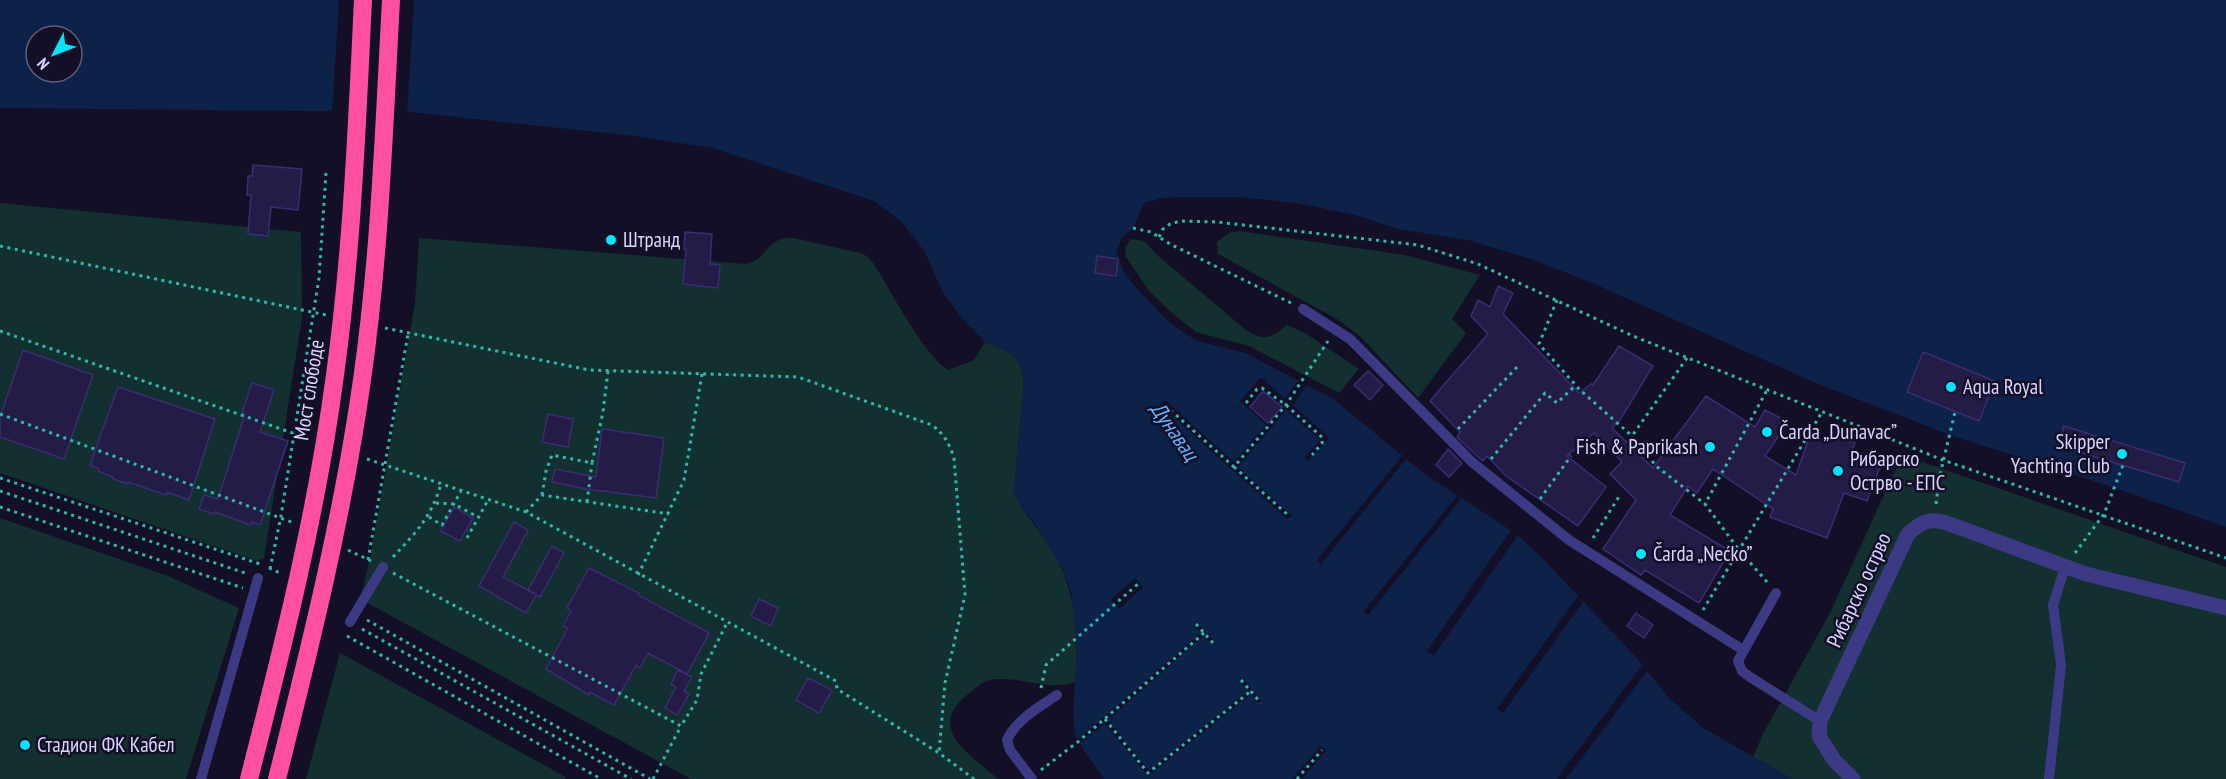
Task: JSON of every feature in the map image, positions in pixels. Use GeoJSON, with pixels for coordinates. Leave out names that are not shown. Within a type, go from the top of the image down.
{"type":"FeatureCollection","features":[{"type":"Feature","properties":{"kind":"highway","name":"Мост слободе"},"geometry":{"type":"LineString","coordinates":[[249,779],[284,639],[311,517],[335,377],[352,223],[363,0]]}},
{"type":"Feature","properties":{"kind":"highway"},"geometry":{"type":"LineString","coordinates":[[277,779],[311,645],[336,533],[362,380],[379,223],[391,0]]}},
{"type":"Feature","properties":{"kind":"street"},"geometry":{"type":"LineString","coordinates":[[1934,519],[2086,574],[2226,608]]}},
{"type":"Feature","properties":{"kind":"street","name":"Рибарско острво"},"geometry":{"type":"LineString","coordinates":[[1820,721],[1908,534],[1920,523],[1934,519]]}},
{"type":"Feature","properties":{"kind":"street"},"geometry":{"type":"LineString","coordinates":[[1820,721],[1819,736],[1834,760],[1853,779]]}},
{"type":"Feature","properties":{"kind":"lane"},"geometry":{"type":"LineString","coordinates":[[1303,309],[1350,339],[1449,439],[1532,511],[1586,550],[1743,650]]}},
{"type":"Feature","properties":{"kind":"lane"},"geometry":{"type":"LineString","coordinates":[[352,617],[383,567]]}},
{"type":"Feature","properties":{"kind":"lane"},"geometry":{"type":"LineString","coordinates":[[2049,779],[2061,665],[2053,605],[2065,567]]}},
{"type":"Feature","properties":{"kind":"lane"},"geometry":{"type":"LineString","coordinates":[[201,779],[263,576]]}},
{"type":"Feature","properties":{"kind":"lane"},"geometry":{"type":"LineString","coordinates":[[1776,593],[1738,661],[1742,671],[1820,721]]}},
{"type":"Feature","properties":{"kind":"lane"},"geometry":{"type":"LineString","coordinates":[[1032,778],[1010,750],[1007,740],[1011,732],[1030,714],[1057,695]]}},
{"type":"Feature","properties":{"kind":"path"},"geometry":{"type":"LineString","coordinates":[[263,576],[270,568],[314,312],[319,278],[326,173]]}},
{"type":"Feature","properties":{"kind":"path"},"geometry":{"type":"LineString","coordinates":[[1160,237],[1163,228],[1170,224],[1217,222],[1418,245],[1478,264],[1634,336],[1943,460],[2226,558]]}},
{"type":"Feature","properties":{"kind":"path"},"geometry":{"type":"LineString","coordinates":[[1133,228],[1151,232],[1170,244],[1303,309]]}},
{"type":"Feature","properties":{"kind":"path"},"geometry":{"type":"LineString","coordinates":[[0,246],[335,317]]}},
{"type":"Feature","properties":{"kind":"path"},"geometry":{"type":"LineString","coordinates":[[1557,300],[1539,344],[1576,385],[1632,436],[1656,466],[1705,504],[1739,550],[1776,593]]}},
{"type":"Feature","properties":{"kind":"path"},"geometry":{"type":"LineString","coordinates":[[377,327],[589,370],[798,377],[932,425],[941,432],[954,458],[965,595],[945,683],[939,753]]}},
{"type":"Feature","properties":{"kind":"path"},"geometry":{"type":"LineString","coordinates":[[1234,467],[1286,405],[1336,330]]}},
{"type":"Feature","properties":{"kind":"path"},"geometry":{"type":"LineString","coordinates":[[0,331],[294,434]]}},
{"type":"Feature","properties":{"kind":"path"},"geometry":{"type":"LineString","coordinates":[[368,560],[409,334]]}},
{"type":"Feature","properties":{"kind":"path"},"geometry":{"type":"LineString","coordinates":[[1632,436],[1687,358]]}},
{"type":"Feature","properties":{"kind":"path"},"geometry":{"type":"LineString","coordinates":[[1449,439],[1519,365]]}},
{"type":"Feature","properties":{"kind":"path"},"geometry":{"type":"LineString","coordinates":[[586,502],[603,412],[608,371]]}},
{"type":"Feature","properties":{"kind":"path"},"geometry":{"type":"LineString","coordinates":[[638,574],[684,480],[702,374]]}},
{"type":"Feature","properties":{"kind":"path"},"geometry":{"type":"LineString","coordinates":[[1482,470],[1545,393],[1557,403],[1576,385]]}},
{"type":"Feature","properties":{"kind":"path"},"geometry":{"type":"LineString","coordinates":[[1246,402],[1257,389],[1262,388],[1286,405],[1323,438],[1322,443],[1312,454]]}},
{"type":"Feature","properties":{"kind":"path"},"geometry":{"type":"LineString","coordinates":[[1705,504],[1767,390]]}},
{"type":"Feature","properties":{"kind":"path"},"geometry":{"type":"LineString","coordinates":[[1165,405],[1288,516]]}},
{"type":"Feature","properties":{"kind":"path"},"geometry":{"type":"LineString","coordinates":[[1698,620],[1822,412]]}},
{"type":"Feature","properties":{"kind":"path"},"geometry":{"type":"LineString","coordinates":[[1934,519],[1943,460],[1955,412]]}},
{"type":"Feature","properties":{"kind":"path"},"geometry":{"type":"LineString","coordinates":[[526,512],[542,495],[546,471],[552,455],[592,463]]}},
{"type":"Feature","properties":{"kind":"path"},"geometry":{"type":"LineString","coordinates":[[1532,511],[1571,456]]}},
{"type":"Feature","properties":{"kind":"path"},"geometry":{"type":"LineString","coordinates":[[2065,567],[2104,514],[2123,465]]}},
{"type":"Feature","properties":{"kind":"path"},"geometry":{"type":"LineString","coordinates":[[385,466],[526,512],[836,681],[837,689],[939,753],[974,779]]}},
{"type":"Feature","properties":{"kind":"path"},"geometry":{"type":"LineString","coordinates":[[0,478],[253,561],[291,579]]}},
{"type":"Feature","properties":{"kind":"path"},"geometry":{"type":"LineString","coordinates":[[383,567],[429,517],[441,484]]}},
{"type":"Feature","properties":{"kind":"path"},"geometry":{"type":"LineString","coordinates":[[429,517],[442,525],[461,491]]}},
{"type":"Feature","properties":{"kind":"path"},"geometry":{"type":"LineString","coordinates":[[542,495],[669,514]]}},
{"type":"Feature","properties":{"kind":"path"},"geometry":{"type":"LineString","coordinates":[[1586,550],[1620,495]]}},
{"type":"Feature","properties":{"kind":"path"},"geometry":{"type":"LineString","coordinates":[[466,538],[488,500]]}},
{"type":"Feature","properties":{"kind":"path"},"geometry":{"type":"LineString","coordinates":[[435,503],[454,504],[478,517]]}},
{"type":"Feature","properties":{"kind":"path"},"geometry":{"type":"LineString","coordinates":[[1046,665],[1139,583]]}},
{"type":"Feature","properties":{"kind":"path"},"geometry":{"type":"LineString","coordinates":[[352,617],[652,779],[681,726]]}},
{"type":"Feature","properties":{"kind":"path"},"geometry":{"type":"LineString","coordinates":[[1196,624],[1214,644]]}},
{"type":"Feature","properties":{"kind":"path"},"geometry":{"type":"LineString","coordinates":[[1032,778],[1105,719],[1204,633]]}},
{"type":"Feature","properties":{"kind":"path"},"geometry":{"type":"LineString","coordinates":[[1241,680],[1261,704]]}},
{"type":"Feature","properties":{"kind":"path"},"geometry":{"type":"LineString","coordinates":[[1105,719],[1148,773],[1251,691]]}},
{"type":"Feature","properties":{"kind":"path"},"geometry":{"type":"LineString","coordinates":[[1297,779],[1322,750]]}},
{"type":"Feature","properties":{"kind":"green space"},"geometry":{"type":"Polygon","coordinates":[[[0,203],[301,232],[302,318],[264,558],[257,561],[0,473],[0,203]]]}},
{"type":"Feature","properties":{"kind":"green space"},"geometry":{"type":"Polygon","coordinates":[[[1239,231],[1405,255],[1480,275],[1452,319],[1466,333],[1418,398],[1361,337],[1337,319],[1218,254],[1217,242],[1229,233],[1239,231]]]}},
{"type":"Feature","properties":{"kind":"green space"},"geometry":{"type":"Polygon","coordinates":[[[419,238],[745,264],[759,258],[777,241],[793,238],[867,256],[918,337],[938,362],[948,370],[974,360],[985,342],[1008,351],[1021,367],[1024,384],[1014,492],[1050,546],[1065,576],[1073,607],[1077,674],[1075,682],[1055,685],[1008,679],[989,680],[974,689],[955,707],[950,719],[951,730],[957,741],[998,779],[691,779],[360,599],[370,559],[415,303],[419,238]]]}},
{"type":"Feature","properties":{"kind":"green space"},"geometry":{"type":"Polygon","coordinates":[[[1131,239],[1144,241],[1157,255],[1253,334],[1267,337],[1287,325],[1305,333],[1359,369],[1339,393],[1249,346],[1196,332],[1149,291],[1126,257],[1125,248],[1131,239]]]}},
{"type":"Feature","properties":{"kind":"green space"},"geometry":{"type":"Polygon","coordinates":[[[1905,456],[2226,567],[2226,779],[1792,779],[1753,757],[1763,734],[1830,613],[1900,460],[1905,456]]]}},
{"type":"Feature","properties":{"kind":"green space"},"geometry":{"type":"Polygon","coordinates":[[[0,518],[168,576],[239,608],[186,779],[0,779],[0,518]]]}},
{"type":"Feature","properties":{"kind":"green space"},"geometry":{"type":"Polygon","coordinates":[[[340,653],[566,777],[565,779],[306,779],[340,653]]]}},
{"type":"Feature","properties":{"kind":"water","name":"Дунавац"},"geometry":{"type":"Polygon","coordinates":[[[0,0],[2226,0],[2226,527],[2115,488],[1950,435],[1818,384],[1597,285],[1534,260],[1472,241],[1398,229],[1355,215],[1297,203],[1241,197],[1162,198],[1144,203],[1133,228],[1122,237],[1116,252],[1124,272],[1171,324],[1197,341],[1245,353],[1332,398],[1426,475],[1518,535],[1635,656],[1668,697],[1702,727],[1791,779],[1104,779],[1075,734],[1073,717],[1077,648],[1071,592],[1063,569],[1036,525],[1018,502],[1014,492],[1024,384],[1023,372],[1018,361],[1009,352],[985,342],[961,317],[942,291],[925,252],[901,221],[874,201],[713,148],[634,136],[411,112],[0,108],[0,0]]]}},
{"type":"Feature","properties":{"kind":"pier"},"geometry":{"type":"Polygon","coordinates":[[[339,0],[414,0],[407,115],[332,114],[339,0]]]}},
{"type":"Feature","properties":{"kind":"pier"},"geometry":{"type":"Polygon","coordinates":[[[1261,377],[1285,399],[1299,379],[1307,384],[1293,405],[1329,438],[1308,461],[1305,457],[1320,440],[1286,410],[1238,467],[1291,515],[1287,519],[1160,405],[1165,400],[1234,462],[1266,425],[1240,401],[1261,377]]]}},
{"type":"Feature","properties":{"kind":"pier"},"geometry":{"type":"Polygon","coordinates":[[[1402,456],[1406,459],[1321,564],[1317,560],[1402,456]]]}},
{"type":"Feature","properties":{"kind":"pier"},"geometry":{"type":"Polygon","coordinates":[[[1457,496],[1461,499],[1368,615],[1363,612],[1457,496]]]}},
{"type":"Feature","properties":{"kind":"pier"},"geometry":{"type":"Polygon","coordinates":[[[1511,530],[1518,535],[1434,655],[1427,651],[1511,530]]]}},
{"type":"Feature","properties":{"kind":"pier"},"geometry":{"type":"Polygon","coordinates":[[[1135,578],[1143,587],[1119,609],[1111,599],[1135,578]]]}},
{"type":"Feature","properties":{"kind":"pier"},"geometry":{"type":"Polygon","coordinates":[[[1578,596],[1583,602],[1503,713],[1497,709],[1578,596]]]}},
{"type":"Feature","properties":{"kind":"pier"},"geometry":{"type":"Polygon","coordinates":[[[1197,622],[1216,643],[1213,645],[1203,636],[1108,720],[1149,771],[1248,691],[1240,681],[1243,679],[1263,702],[1260,704],[1251,694],[1148,776],[1105,723],[1078,745],[1076,741],[1201,633],[1194,625],[1197,622]]]}},
{"type":"Feature","properties":{"kind":"pier"},"geometry":{"type":"Polygon","coordinates":[[[1642,665],[1647,671],[1566,779],[1557,778],[1642,665]]]}},
{"type":"Feature","properties":{"kind":"pier"},"geometry":{"type":"Polygon","coordinates":[[[1321,746],[1326,751],[1302,779],[1292,779],[1321,746]]]}},
{"type":"Feature","properties":{"kind":"building"},"geometry":{"type":"Polygon","coordinates":[[[253,165],[302,169],[298,210],[271,207],[268,236],[248,234],[251,195],[247,195],[248,176],[252,176],[253,165]]]}},
{"type":"Feature","properties":{"kind":"building"},"geometry":{"type":"Polygon","coordinates":[[[685,232],[712,234],[710,264],[720,265],[718,288],[683,284],[685,232]]]}},
{"type":"Feature","properties":{"kind":"building"},"geometry":{"type":"Polygon","coordinates":[[[1097,256],[1118,259],[1116,276],[1095,273],[1097,256]]]}},
{"type":"Feature","properties":{"kind":"building"},"geometry":{"type":"Polygon","coordinates":[[[1498,286],[1513,293],[1503,314],[1579,393],[1591,384],[1593,385],[1619,346],[1653,366],[1620,420],[1612,428],[1653,468],[1706,396],[1755,427],[1765,410],[1788,422],[1765,456],[1796,475],[1810,435],[1827,441],[1829,434],[1855,443],[1852,450],[1869,456],[1867,462],[1880,467],[1867,501],[1844,493],[1827,538],[1770,517],[1773,509],[1713,469],[1697,493],[1688,486],[1670,515],[1730,551],[1699,603],[1645,570],[1641,575],[1603,549],[1636,500],[1610,474],[1622,462],[1594,433],[1567,456],[1606,487],[1578,526],[1506,476],[1487,456],[1483,461],[1477,456],[1457,437],[1460,432],[1430,401],[1488,334],[1471,316],[1478,300],[1490,307],[1498,286]]]}},
{"type":"Feature","properties":{"kind":"building"},"geometry":{"type":"Polygon","coordinates":[[[23,350],[93,375],[64,459],[0,437],[0,417],[23,350]]]}},
{"type":"Feature","properties":{"kind":"building","name":"Aqua Royal"},"geometry":{"type":"Polygon","coordinates":[[[1923,352],[1995,381],[1979,421],[1907,392],[1923,352]]]}},
{"type":"Feature","properties":{"kind":"building"},"geometry":{"type":"Polygon","coordinates":[[[1368,371],[1383,385],[1370,400],[1354,385],[1368,371]]]}},
{"type":"Feature","properties":{"kind":"building"},"geometry":{"type":"Polygon","coordinates":[[[252,383],[274,390],[260,432],[288,441],[260,525],[252,522],[251,525],[215,512],[214,514],[199,509],[204,495],[218,499],[245,414],[242,413],[252,383]]]}},
{"type":"Feature","properties":{"kind":"building"},"geometry":{"type":"Polygon","coordinates":[[[118,387],[215,419],[189,500],[167,492],[166,495],[113,479],[90,465],[118,387]]]}},
{"type":"Feature","properties":{"kind":"building"},"geometry":{"type":"Polygon","coordinates":[[[1263,391],[1282,407],[1268,423],[1250,407],[1263,391]]]}},
{"type":"Feature","properties":{"kind":"building"},"geometry":{"type":"Polygon","coordinates":[[[548,414],[573,419],[568,447],[542,442],[548,414]]]}},
{"type":"Feature","properties":{"kind":"building","name":"Skipper Yachting Club"},"geometry":{"type":"Polygon","coordinates":[[[2064,426],[2185,463],[2179,482],[2058,446],[2064,426]]]}},
{"type":"Feature","properties":{"kind":"building"},"geometry":{"type":"Polygon","coordinates":[[[602,429],[664,438],[656,498],[552,482],[555,469],[596,477],[602,429]]]}},
{"type":"Feature","properties":{"kind":"building"},"geometry":{"type":"Polygon","coordinates":[[[1448,449],[1462,463],[1449,477],[1436,465],[1448,449]]]}},
{"type":"Feature","properties":{"kind":"building"},"geometry":{"type":"Polygon","coordinates":[[[454,507],[473,518],[460,541],[441,531],[454,507]]]}},
{"type":"Feature","properties":{"kind":"building"},"geometry":{"type":"Polygon","coordinates":[[[514,522],[528,530],[503,577],[535,594],[528,590],[552,546],[564,553],[540,597],[536,595],[526,613],[479,586],[514,522]]]}},
{"type":"Feature","properties":{"kind":"building"},"geometry":{"type":"Polygon","coordinates":[[[589,568],[639,593],[638,595],[709,633],[687,674],[648,653],[640,668],[636,665],[614,705],[590,692],[589,695],[546,669],[568,628],[563,626],[571,611],[567,608],[589,568]]]}},
{"type":"Feature","properties":{"kind":"building"},"geometry":{"type":"Polygon","coordinates":[[[759,599],[778,608],[771,626],[751,616],[759,599]]]}},
{"type":"Feature","properties":{"kind":"building"},"geometry":{"type":"Polygon","coordinates":[[[1636,613],[1653,625],[1644,638],[1627,626],[1636,613]]]}},
{"type":"Feature","properties":{"kind":"building"},"geometry":{"type":"Polygon","coordinates":[[[678,670],[692,677],[684,691],[689,694],[677,715],[665,708],[676,687],[671,684],[678,670]]]}},
{"type":"Feature","properties":{"kind":"building"},"geometry":{"type":"Polygon","coordinates":[[[808,678],[832,690],[819,713],[796,700],[808,678]]]}},
{"type":"Feature","properties":{"kind":"place","name":"Штранд"},"geometry":{"type":"Point","coordinates":[611,240]}},
{"type":"Feature","properties":{"kind":"place","name":"Aqua Royal"},"geometry":{"type":"Point","coordinates":[1951,387]}},
{"type":"Feature","properties":{"kind":"place","name":"Čarda „Dunavac”"},"geometry":{"type":"Point","coordinates":[1767,432]}},
{"type":"Feature","properties":{"kind":"place","name":"Fish & Paprikash"},"geometry":{"type":"Point","coordinates":[1710,447]}},
{"type":"Feature","properties":{"kind":"place","name":"Skipper Yachting Club"},"geometry":{"type":"Point","coordinates":[2122,454]}},
{"type":"Feature","properties":{"kind":"place","name":"Рибарско Острво - ЕПС"},"geometry":{"type":"Point","coordinates":[1838,471]}},
{"type":"Feature","properties":{"kind":"place","name":"Čarda „Nećko”"},"geometry":{"type":"Point","coordinates":[1641,554]}},
{"type":"Feature","properties":{"kind":"place","name":"Стадион ФК Кабел"},"geometry":{"type":"Point","coordinates":[25,745]}}]}
